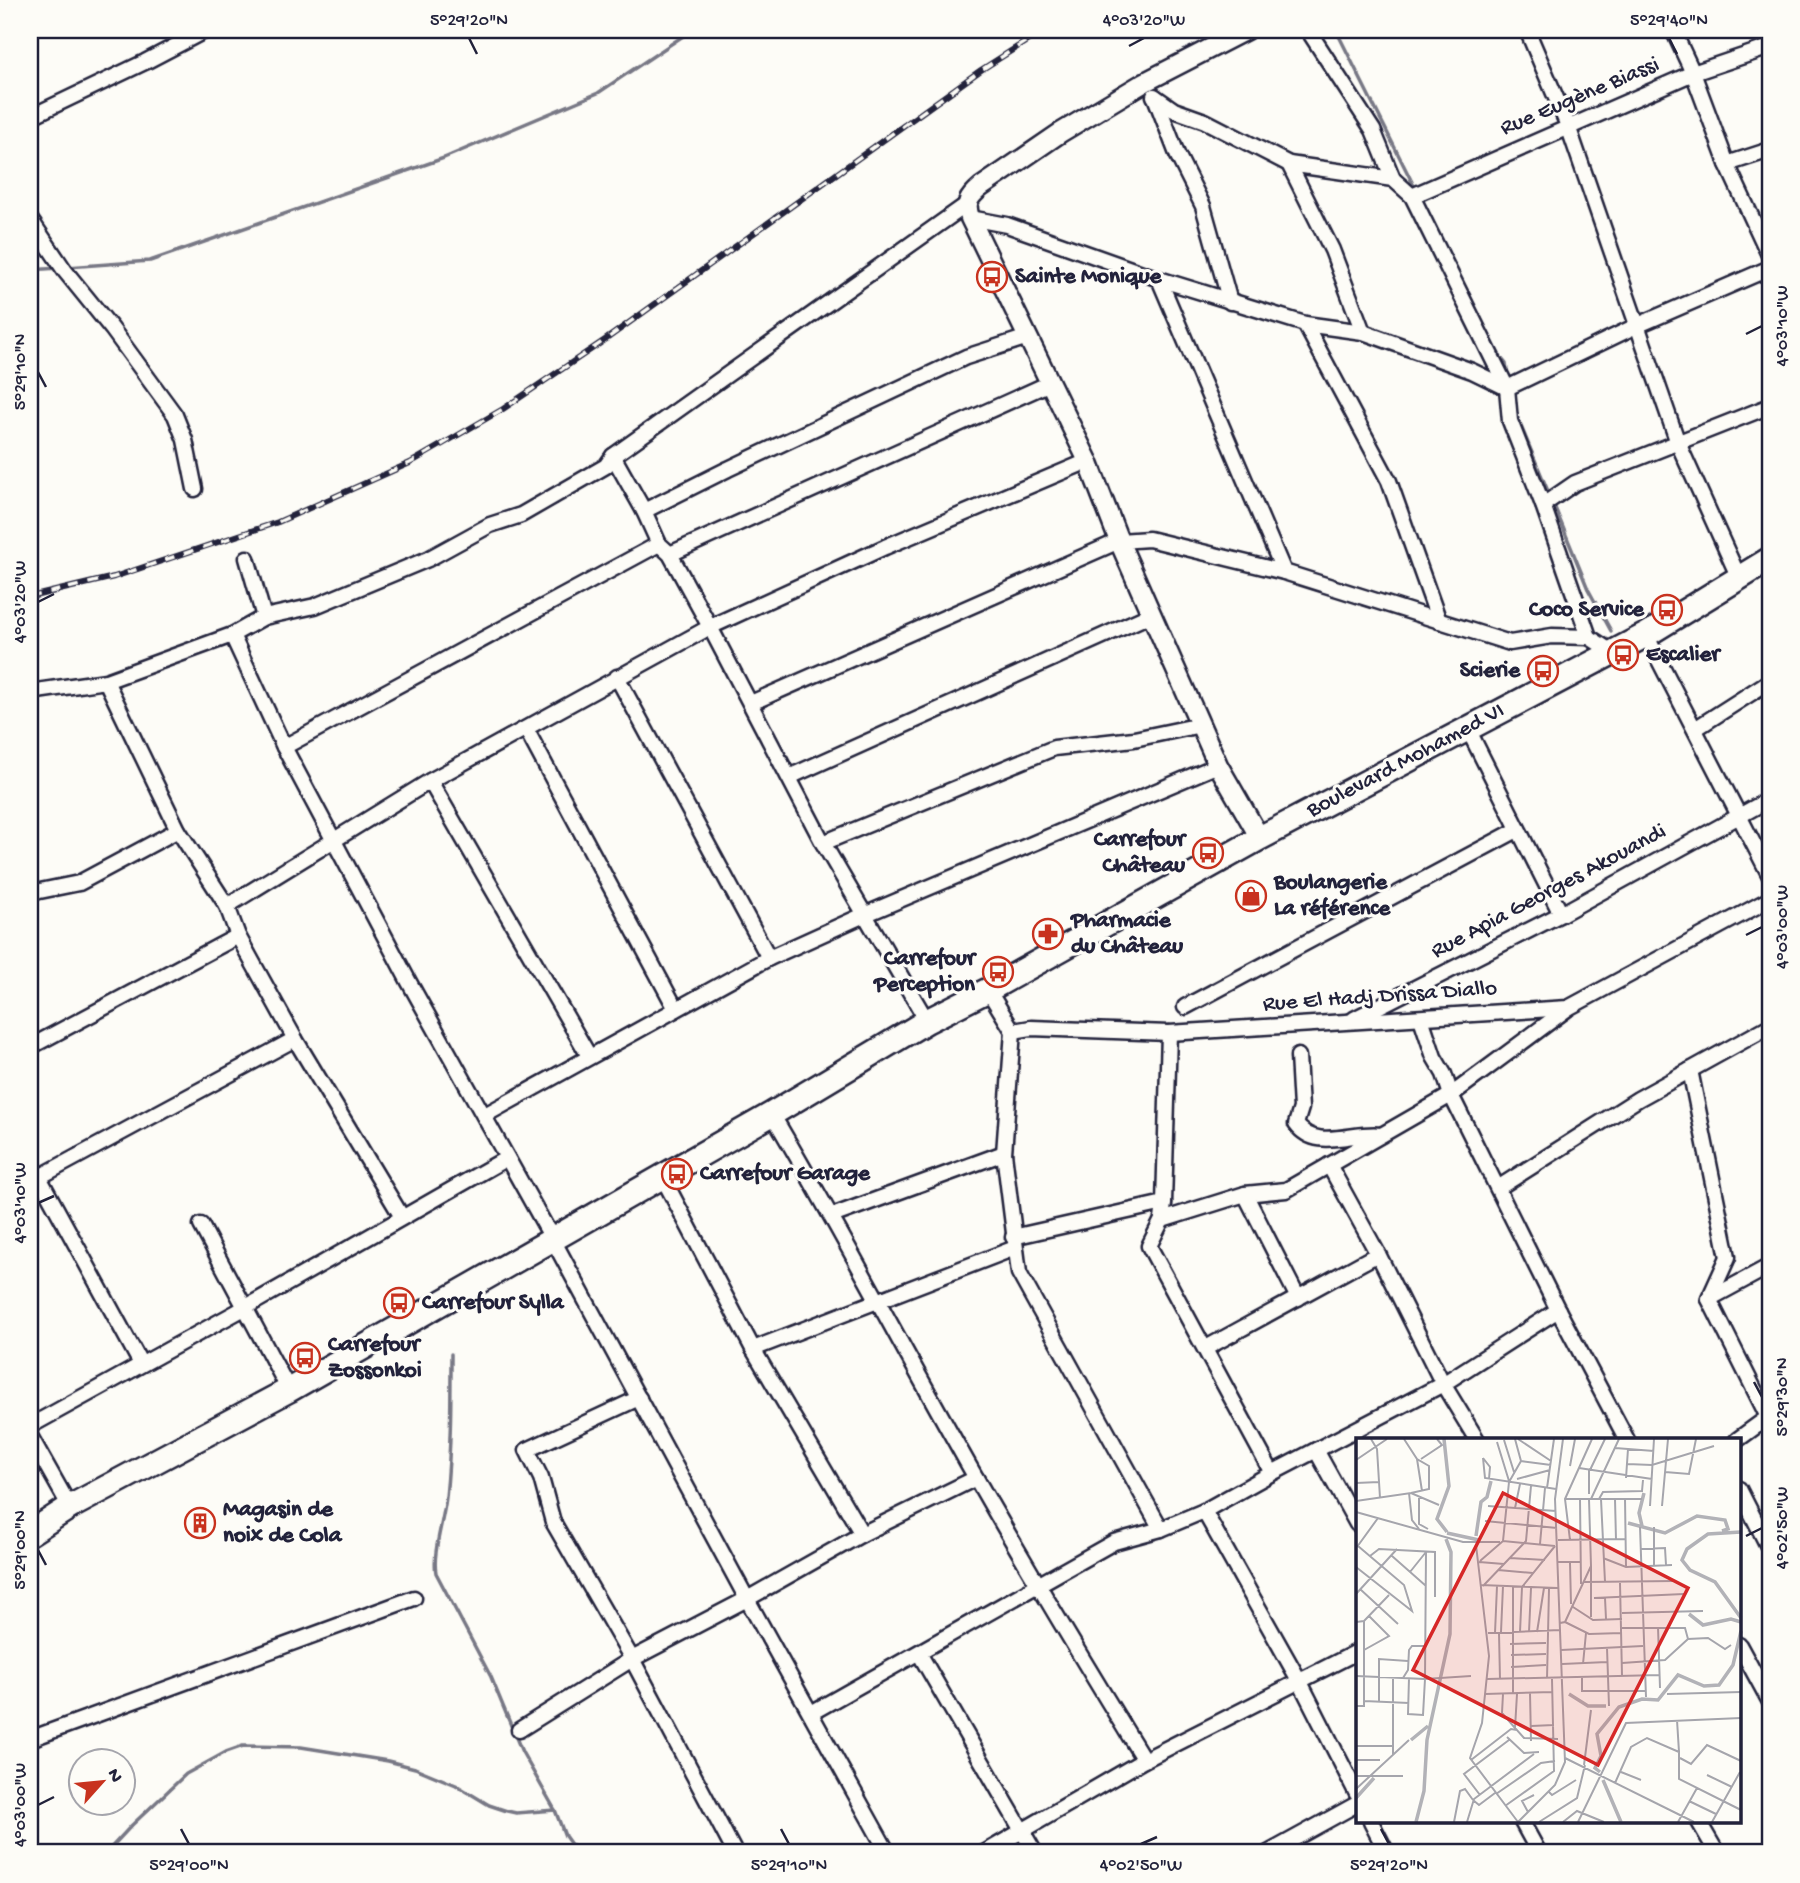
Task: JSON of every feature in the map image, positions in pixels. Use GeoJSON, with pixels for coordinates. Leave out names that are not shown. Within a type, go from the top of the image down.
{"type":"FeatureCollection","features":[{"type":"Feature","properties":{"kind":"main road","name":"Boulevard Mohamed VI"},"geometry":{"type":"LineString","coordinates":[[30,1533],[70,1507],[289,1390],[772,1114],[927,1021],[988,990],[1260,838],[1646,635],[1770,559]]}},
{"type":"Feature","properties":{"kind":"street"},"geometry":{"type":"LineString","coordinates":[[30,117],[206,30]]}},
{"type":"Feature","properties":{"kind":"street"},"geometry":{"type":"LineString","coordinates":[[1246,30],[1149,89],[1060,133],[970,196],[968,212],[1088,461],[1119,541],[1218,765],[1260,838]]}},
{"type":"Feature","properties":{"kind":"street"},"geometry":{"type":"LineString","coordinates":[[1308,30],[1373,130],[1393,179],[1412,196],[1507,388],[1510,421],[1543,505],[1589,637]]}},
{"type":"Feature","properties":{"kind":"street"},"geometry":{"type":"LineString","coordinates":[[1527,30],[1568,126],[1678,443],[1739,578]]}},
{"type":"Feature","properties":{"kind":"street"},"geometry":{"type":"LineString","coordinates":[[1673,30],[1693,73],[1727,164],[1770,257]]}},
{"type":"Feature","properties":{"kind":"street","name":"Rue Eugène Biassi"},"geometry":{"type":"LineString","coordinates":[[1412,196],[1693,73],[1770,47]]}},
{"type":"Feature","properties":{"kind":"street"},"geometry":{"type":"LineString","coordinates":[[1149,89],[1174,110],[1205,121],[1289,164],[1393,179]]}},
{"type":"Feature","properties":{"kind":"street"},"geometry":{"type":"LineString","coordinates":[[1149,89],[1203,206],[1230,302]]}},
{"type":"Feature","properties":{"kind":"street"},"geometry":{"type":"LineString","coordinates":[[1727,164],[1770,150]]}},
{"type":"Feature","properties":{"kind":"street"},"geometry":{"type":"LineString","coordinates":[[1289,164],[1332,250],[1363,332]]}},
{"type":"Feature","properties":{"kind":"street"},"geometry":{"type":"LineString","coordinates":[[968,212],[1230,302],[1305,324],[1363,332],[1472,371],[1507,388]]}},
{"type":"Feature","properties":{"kind":"street"},"geometry":{"type":"LineString","coordinates":[[30,692],[106,681],[232,635],[264,617],[315,606],[428,559],[491,524],[522,514],[606,466],[613,456],[968,212]]}},
{"type":"Feature","properties":{"kind":"street"},"geometry":{"type":"LineString","coordinates":[[30,219],[65,271],[112,329],[175,415],[185,440],[195,489]]}},
{"type":"Feature","properties":{"kind":"street"},"geometry":{"type":"LineString","coordinates":[[1507,388],[1636,326],[1770,268]]}},
{"type":"Feature","properties":{"kind":"street"},"geometry":{"type":"LineString","coordinates":[[1159,279],[1284,572]]}},
{"type":"Feature","properties":{"kind":"street"},"geometry":{"type":"LineString","coordinates":[[1305,324],[1389,481],[1439,621]]}},
{"type":"Feature","properties":{"kind":"street"},"geometry":{"type":"LineString","coordinates":[[644,511],[966,357],[1027,337]]}},
{"type":"Feature","properties":{"kind":"street"},"geometry":{"type":"LineString","coordinates":[[284,747],[664,549],[1049,383]]}},
{"type":"Feature","properties":{"kind":"street"},"geometry":{"type":"LineString","coordinates":[[1543,505],[1575,483],[1770,406]]}},
{"type":"Feature","properties":{"kind":"street"},"geometry":{"type":"LineString","coordinates":[[613,456],[710,627],[864,915],[927,1021]]}},
{"type":"Feature","properties":{"kind":"street"},"geometry":{"type":"LineString","coordinates":[[227,906],[430,781],[710,627],[885,547],[1088,461]]}},
{"type":"Feature","properties":{"kind":"street"},"geometry":{"type":"LineString","coordinates":[[751,703],[1119,541],[1149,539],[1284,572],[1510,643],[1552,636],[1589,637],[1612,652]]}},
{"type":"Feature","properties":{"kind":"street"},"geometry":{"type":"LineString","coordinates":[[247,558],[264,617]]}},
{"type":"Feature","properties":{"kind":"street"},"geometry":{"type":"LineString","coordinates":[[789,777],[1152,614]]}},
{"type":"Feature","properties":{"kind":"street"},"geometry":{"type":"LineString","coordinates":[[232,635],[284,747],[333,841],[888,1853]]}},
{"type":"Feature","properties":{"kind":"street"},"geometry":{"type":"LineString","coordinates":[[1646,635],[1770,876]]}},
{"type":"Feature","properties":{"kind":"street"},"geometry":{"type":"LineString","coordinates":[[618,677],[769,958]]}},
{"type":"Feature","properties":{"kind":"street"},"geometry":{"type":"LineString","coordinates":[[106,681],[178,830],[227,906],[238,936],[295,1039],[402,1217]]}},
{"type":"Feature","properties":{"kind":"street"},"geometry":{"type":"LineString","coordinates":[[1695,729],[1770,681]]}},
{"type":"Feature","properties":{"kind":"street"},"geometry":{"type":"LineString","coordinates":[[824,843],[1054,748],[1134,739],[1201,725]]}},
{"type":"Feature","properties":{"kind":"street"},"geometry":{"type":"LineString","coordinates":[[526,729],[676,1009]]}},
{"type":"Feature","properties":{"kind":"street"},"geometry":{"type":"LineString","coordinates":[[1468,729],[1561,914]]}},
{"type":"Feature","properties":{"kind":"street"},"geometry":{"type":"LineString","coordinates":[[485,1115],[769,958],[1218,765]]}},
{"type":"Feature","properties":{"kind":"street"},"geometry":{"type":"LineString","coordinates":[[430,781],[589,1056]]}},
{"type":"Feature","properties":{"kind":"street","name":"Rue Apia Georges Akouandi"},"geometry":{"type":"LineString","coordinates":[[1347,1023],[1561,914],[1770,799]]}},
{"type":"Feature","properties":{"kind":"street"},"geometry":{"type":"LineString","coordinates":[[30,893],[79,883],[178,830]]}},
{"type":"Feature","properties":{"kind":"street"},"geometry":{"type":"LineString","coordinates":[[1185,1007],[1517,830]]}},
{"type":"Feature","properties":{"kind":"street","name":"Rue El Hadj Drissa Diallo"},"geometry":{"type":"LineString","coordinates":[[1013,1031],[1031,1028],[1169,1033],[1568,1008],[1770,899]]}},
{"type":"Feature","properties":{"kind":"street"},"geometry":{"type":"LineString","coordinates":[[30,1047],[238,936]]}},
{"type":"Feature","properties":{"kind":"street"},"geometry":{"type":"LineString","coordinates":[[988,990],[1013,1031],[1004,1153],[1019,1273],[1161,1529]]}},
{"type":"Feature","properties":{"kind":"street"},"geometry":{"type":"LineString","coordinates":[[1162,1220],[1245,1194],[1286,1190],[1451,1095],[1568,1008]]}},
{"type":"Feature","properties":{"kind":"street"},"geometry":{"type":"LineString","coordinates":[[1421,1018],[1451,1095],[1558,1310],[1626,1438]]}},
{"type":"Feature","properties":{"kind":"street"},"geometry":{"type":"LineString","coordinates":[[1497,1188],[1638,1098],[1770,1026]]}},
{"type":"Feature","properties":{"kind":"street"},"geometry":{"type":"LineString","coordinates":[[1169,1033],[1164,1203],[1162,1220],[1149,1246],[1272,1473]]}},
{"type":"Feature","properties":{"kind":"street"},"geometry":{"type":"LineString","coordinates":[[141,1364],[34,1179],[295,1039]]}},
{"type":"Feature","properties":{"kind":"street"},"geometry":{"type":"LineString","coordinates":[[1298,1056],[1301,1108],[1296,1124],[1301,1132],[1326,1140],[1366,1133],[1381,1135]]}},
{"type":"Feature","properties":{"kind":"street"},"geometry":{"type":"LineString","coordinates":[[1690,1070],[1728,1256],[1709,1299]]}},
{"type":"Feature","properties":{"kind":"street"},"geometry":{"type":"LineString","coordinates":[[772,1114],[832,1216],[976,1478],[1144,1760]]}},
{"type":"Feature","properties":{"kind":"street"},"geometry":{"type":"LineString","coordinates":[[832,1216],[1004,1153]]}},
{"type":"Feature","properties":{"kind":"street"},"geometry":{"type":"LineString","coordinates":[[30,1426],[507,1158]]}},
{"type":"Feature","properties":{"kind":"street"},"geometry":{"type":"LineString","coordinates":[[1329,1165],[1378,1254],[1443,1384],[1476,1438]]}},
{"type":"Feature","properties":{"kind":"street"},"geometry":{"type":"LineString","coordinates":[[662,1176],[753,1349],[862,1534]]}},
{"type":"Feature","properties":{"kind":"street"},"geometry":{"type":"LineString","coordinates":[[1245,1194],[1298,1298]]}},
{"type":"Feature","properties":{"kind":"street"},"geometry":{"type":"LineString","coordinates":[[753,1349],[1014,1242],[1164,1203]]}},
{"type":"Feature","properties":{"kind":"street"},"geometry":{"type":"LineString","coordinates":[[201,1225],[289,1390]]}},
{"type":"Feature","properties":{"kind":"street"},"geometry":{"type":"LineString","coordinates":[[1206,1348],[1378,1254]]}},
{"type":"Feature","properties":{"kind":"street"},"geometry":{"type":"LineString","coordinates":[[1709,1299],[1770,1266]]}},
{"type":"Feature","properties":{"kind":"street"},"geometry":{"type":"LineString","coordinates":[[1709,1299],[1770,1418],[1740,1438]]}},
{"type":"Feature","properties":{"kind":"street"},"geometry":{"type":"LineString","coordinates":[[811,1713],[1114,1542],[1161,1529],[1205,1511],[1443,1384],[1558,1310]]}},
{"type":"Feature","properties":{"kind":"street"},"geometry":{"type":"LineString","coordinates":[[639,1398],[527,1450],[541,1478],[553,1522],[632,1659],[735,1853]]}},
{"type":"Feature","properties":{"kind":"street"},"geometry":{"type":"LineString","coordinates":[[30,1436],[70,1507]]}},
{"type":"Feature","properties":{"kind":"street"},"geometry":{"type":"LineString","coordinates":[[1316,1450],[1356,1522]]}},
{"type":"Feature","properties":{"kind":"street"},"geometry":{"type":"LineString","coordinates":[[519,1730],[632,1659],[747,1599],[862,1534],[976,1478]]}},
{"type":"Feature","properties":{"kind":"street"},"geometry":{"type":"LineString","coordinates":[[1741,1493],[1770,1550]]}},
{"type":"Feature","properties":{"kind":"street"},"geometry":{"type":"LineString","coordinates":[[1205,1511],[1300,1682],[1356,1792]]}},
{"type":"Feature","properties":{"kind":"street"},"geometry":{"type":"LineString","coordinates":[[30,1739],[414,1598]]}},
{"type":"Feature","properties":{"kind":"street"},"geometry":{"type":"LineString","coordinates":[[1741,1649],[1770,1702]]}},
{"type":"Feature","properties":{"kind":"street"},"geometry":{"type":"LineString","coordinates":[[919,1653],[1035,1853]]}},
{"type":"Feature","properties":{"kind":"street"},"geometry":{"type":"LineString","coordinates":[[984,1853],[1144,1760],[1356,1654]]}},
{"type":"Feature","properties":{"kind":"street"},"geometry":{"type":"LineString","coordinates":[[1268,1853],[1356,1805]]}},
{"type":"Feature","properties":{"kind":"street"},"geometry":{"type":"LineString","coordinates":[[1372,1824],[1387,1853]]}},
{"type":"Feature","properties":{"kind":"street"},"geometry":{"type":"LineString","coordinates":[[1523,1824],[1539,1853]]}},
{"type":"Feature","properties":{"kind":"street"},"geometry":{"type":"LineString","coordinates":[[1700,1824],[1717,1853]]}},
{"type":"Feature","properties":{"kind":"waterway"},"geometry":{"type":"LineString","coordinates":[[67,267],[150,261],[444,158],[598,93],[692,30]]}},
{"type":"Feature","properties":{"kind":"waterway"},"geometry":{"type":"LineString","coordinates":[[1336,30],[1416,190]]}},
{"type":"Feature","properties":{"kind":"waterway"},"geometry":{"type":"LineString","coordinates":[[30,270],[59,268]]}},
{"type":"Feature","properties":{"kind":"waterway"},"geometry":{"type":"LineString","coordinates":[[1495,351],[1506,364],[1508,377]]}},
{"type":"Feature","properties":{"kind":"waterway"},"geometry":{"type":"LineString","coordinates":[[1515,412],[1550,496]]}},
{"type":"Feature","properties":{"kind":"waterway"},"geometry":{"type":"LineString","coordinates":[[1553,503],[1588,589],[1611,631]]}},
{"type":"Feature","properties":{"kind":"waterway"},"geometry":{"type":"LineString","coordinates":[[451,1354],[449,1461],[436,1573],[491,1677],[522,1752],[555,1810]]}},
{"type":"Feature","properties":{"kind":"waterway"},"geometry":{"type":"LineString","coordinates":[[106,1853],[186,1774],[226,1752],[243,1746],[301,1747],[388,1761],[415,1768],[456,1785],[489,1805],[507,1811],[516,1813],[555,1810],[565,1836],[577,1853]]}},
{"type":"Feature","properties":{"kind":"railway"},"geometry":{"type":"LineString","coordinates":[[30,597],[114,577],[278,522],[410,463],[503,409],[605,340],[981,70],[1044,30]]}},
{"type":"Feature","properties":{"kind":"place","name":"Sainte Monique"},"geometry":{"type":"Point","coordinates":[992,277]}},
{"type":"Feature","properties":{"kind":"place","name":"Coco Service"},"geometry":{"type":"Point","coordinates":[1667,610]}},
{"type":"Feature","properties":{"kind":"place","name":"Escalier"},"geometry":{"type":"Point","coordinates":[1623,655]}},
{"type":"Feature","properties":{"kind":"place","name":"Scierie"},"geometry":{"type":"Point","coordinates":[1543,671]}},
{"type":"Feature","properties":{"kind":"place","name":"Carrefour Château"},"geometry":{"type":"Point","coordinates":[1208,853]}},
{"type":"Feature","properties":{"kind":"place","name":"Boulangerie La référence"},"geometry":{"type":"Point","coordinates":[1251,896]}},
{"type":"Feature","properties":{"kind":"place","name":"Pharmacie du Château"},"geometry":{"type":"Point","coordinates":[1048,934]}},
{"type":"Feature","properties":{"kind":"place","name":"Carrefour Perception"},"geometry":{"type":"Point","coordinates":[998,972]}},
{"type":"Feature","properties":{"kind":"place","name":"Carrefour Garage"},"geometry":{"type":"Point","coordinates":[677,1174]}},
{"type":"Feature","properties":{"kind":"place","name":"Carrefour Sylla"},"geometry":{"type":"Point","coordinates":[399,1303]}},
{"type":"Feature","properties":{"kind":"place","name":"Carrefour Zossonkoi"},"geometry":{"type":"Point","coordinates":[305,1358]}},
{"type":"Feature","properties":{"kind":"place","name":"Magasin de noix de Cola"},"geometry":{"type":"Point","coordinates":[200,1523]}}]}
